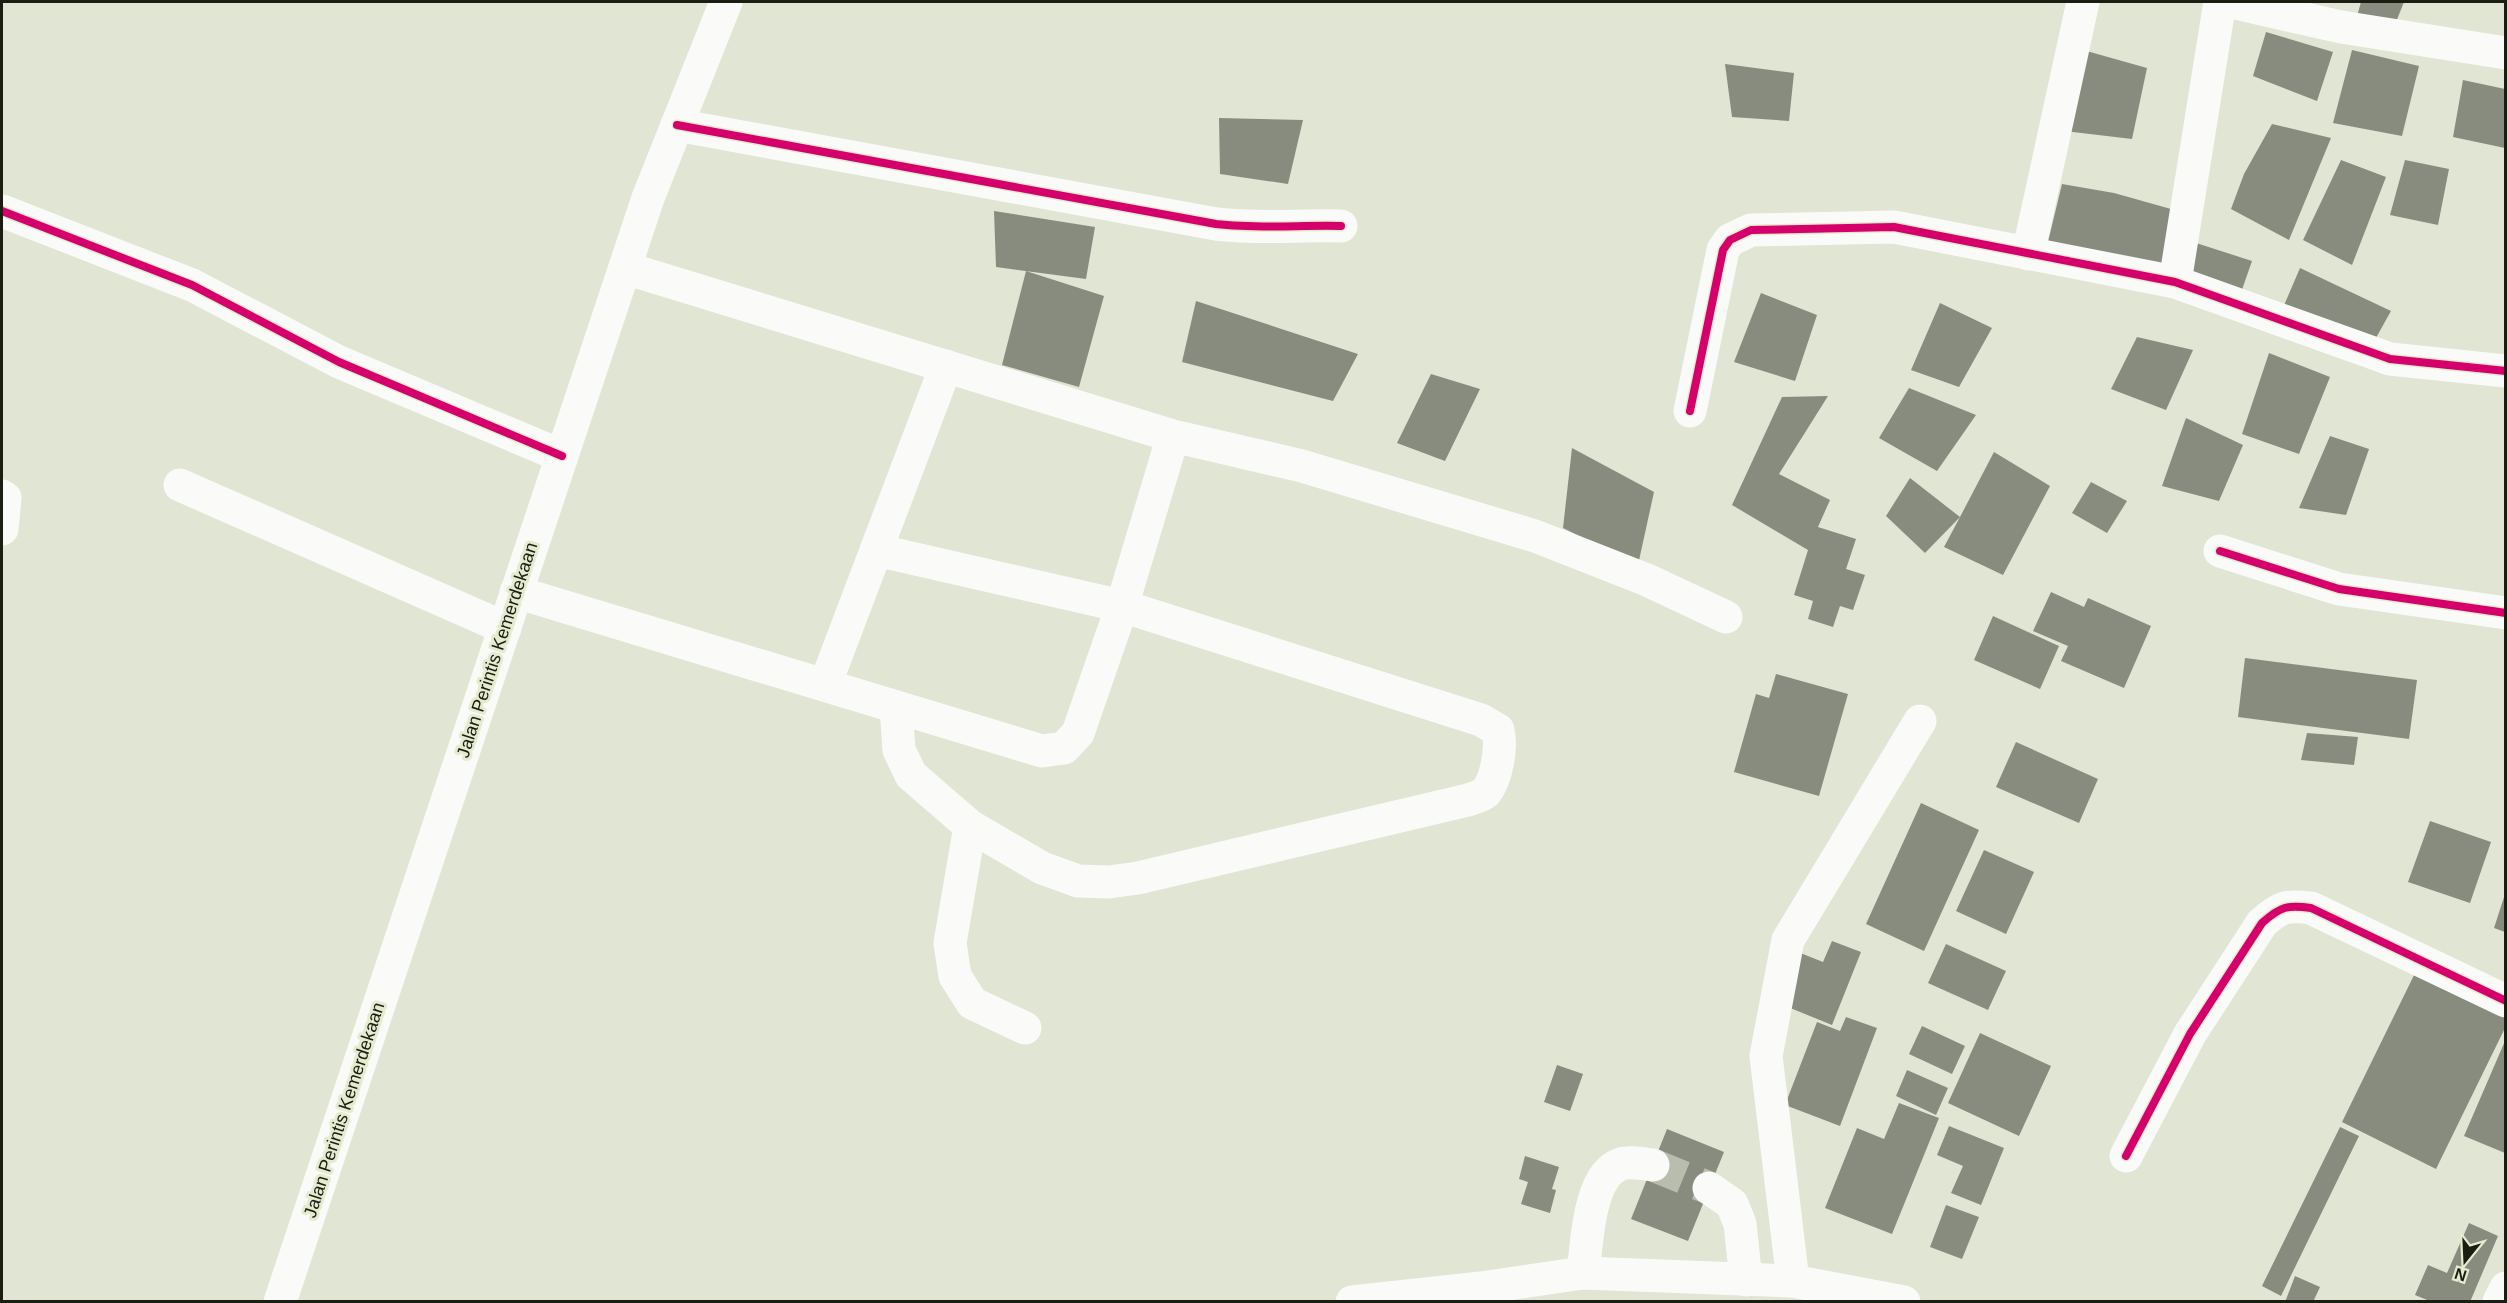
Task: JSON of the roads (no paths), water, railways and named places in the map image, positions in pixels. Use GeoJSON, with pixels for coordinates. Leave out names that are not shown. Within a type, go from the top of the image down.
{"type":"FeatureCollection","features":[{"type":"Feature","properties":{"kind":"street","name":"Jalan Perintis Kemerdekaan"},"geometry":{"type":"LineString","coordinates":[[280,1302],[648,198],[726,2]]}},
{"type":"Feature","properties":{"kind":"street"},"geometry":{"type":"LineString","coordinates":[[2028,254],[2084,2]]}},
{"type":"Feature","properties":{"kind":"street"},"geometry":{"type":"LineString","coordinates":[[2175,282],[2220,2]]}},
{"type":"Feature","properties":{"kind":"street"},"geometry":{"type":"LineString","coordinates":[[2231,2],[2341,27],[2505,53]]}},
{"type":"Feature","properties":{"kind":"street"},"geometry":{"type":"LineString","coordinates":[[677,125],[1216,224],[1257,228],[1280,225],[1341,226]]}},
{"type":"Feature","properties":{"kind":"street"},"geometry":{"type":"LineString","coordinates":[[2,211],[192,285],[339,362],[562,456]]}},
{"type":"Feature","properties":{"kind":"street"},"geometry":{"type":"LineString","coordinates":[[1690,411],[1723,250],[1730,240],[1751,230],[1894,227],[2175,282],[2390,358],[2505,371]]}},
{"type":"Feature","properties":{"kind":"street"},"geometry":{"type":"LineString","coordinates":[[625,268],[1173,436],[1302,466],[1535,536],[1647,580],[1726,617]]}},
{"type":"Feature","properties":{"kind":"street"},"geometry":{"type":"LineString","coordinates":[[825,685],[946,366]]}},
{"type":"Feature","properties":{"kind":"street"},"geometry":{"type":"LineString","coordinates":[[516,592],[1042,751],[1064,748],[1078,733],[1122,606],[1173,436]]}},
{"type":"Feature","properties":{"kind":"street"},"geometry":{"type":"LineString","coordinates":[[180,485],[505,628]]}},
{"type":"Feature","properties":{"kind":"street"},"geometry":{"type":"LineString","coordinates":[[2,496],[5,498],[2,529]]}},
{"type":"Feature","properties":{"kind":"street"},"geometry":{"type":"LineString","coordinates":[[876,550],[1122,606],[1481,720],[1498,730],[1501,742],[1492,781],[1484,794],[1468,801],[1149,875],[1109,882],[1078,881],[1042,868],[970,826],[911,775],[899,750],[896,706]]}},
{"type":"Feature","properties":{"kind":"street"},"geometry":{"type":"LineString","coordinates":[[2220,551],[2339,589],[2505,613]]}},
{"type":"Feature","properties":{"kind":"street"},"geometry":{"type":"LineString","coordinates":[[1792,1281],[1766,1056],[1788,940],[1920,721]]}},
{"type":"Feature","properties":{"kind":"street"},"geometry":{"type":"LineString","coordinates":[[970,826],[950,943],[954,976],[972,1003],[1025,1028]]}},
{"type":"Feature","properties":{"kind":"street"},"geometry":{"type":"LineString","coordinates":[[2126,1156],[2190,1034],[2262,923],[2276,910],[2289,906],[2311,908],[2505,1001]]}},
{"type":"Feature","properties":{"kind":"street"},"geometry":{"type":"LineString","coordinates":[[1583,1273],[1591,1209],[1604,1174],[1621,1163],[1653,1165]]}},
{"type":"Feature","properties":{"kind":"street"},"geometry":{"type":"LineString","coordinates":[[1709,1188],[1732,1204],[1740,1224],[1746,1280]]}},
{"type":"Feature","properties":{"kind":"street"},"geometry":{"type":"LineString","coordinates":[[1352,1302],[1583,1273],[1792,1281],[1903,1301]]}},
{"type":"Feature","properties":{"kind":"street"},"geometry":{"type":"LineString","coordinates":[[2499,1302],[2505,1288]]}},
{"type":"Feature","properties":{"kind":"tunnel"},"geometry":{"type":"LineString","coordinates":[[1653,1165],[1709,1188]]}}]}
